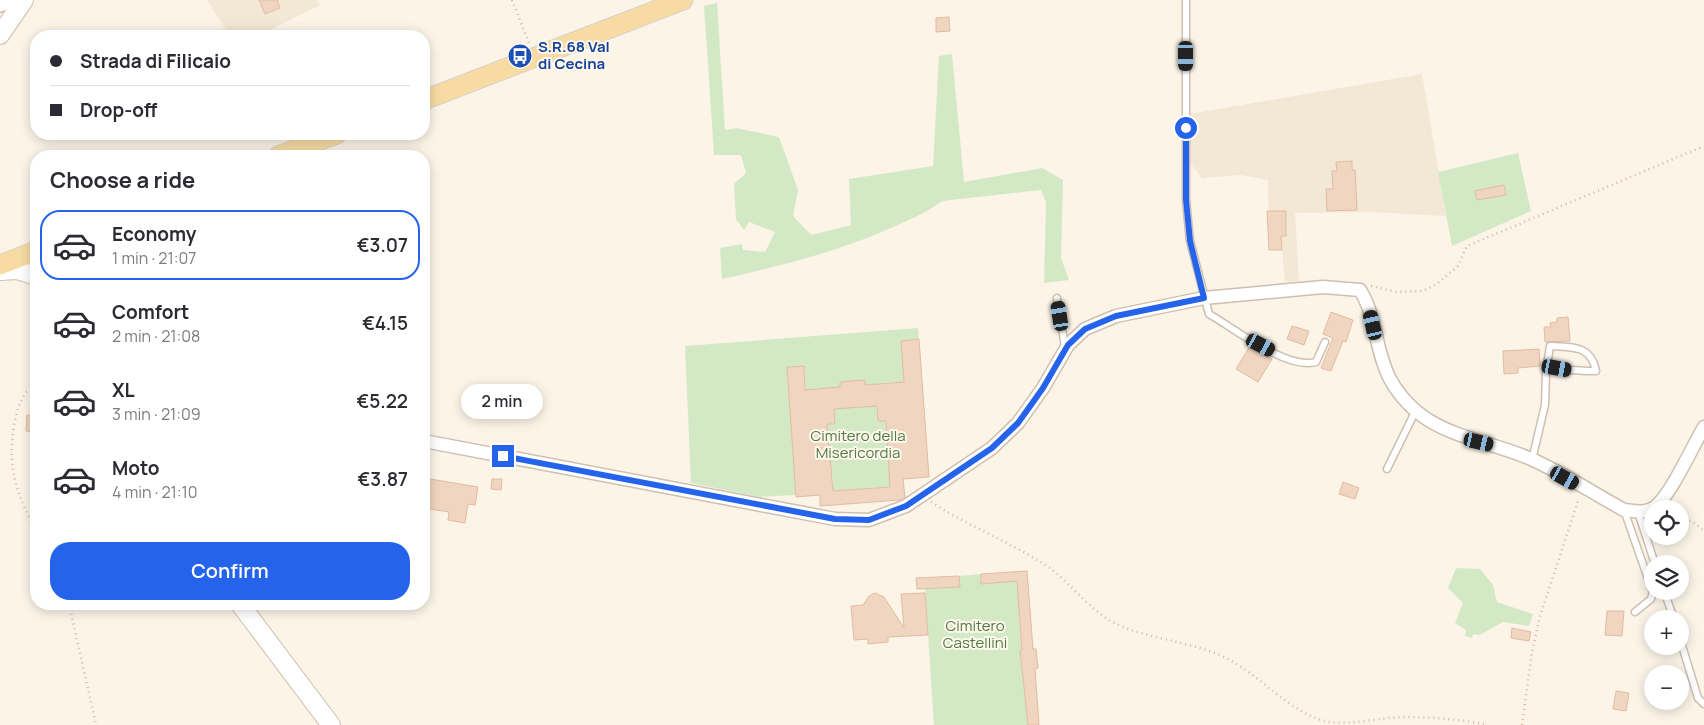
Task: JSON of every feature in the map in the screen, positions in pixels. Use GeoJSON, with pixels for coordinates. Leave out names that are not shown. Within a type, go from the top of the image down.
{"type":"FeatureCollection","features":[{"type":"Feature","properties":{"kind":"main road"},"geometry":{"type":"LineString","coordinates":[[0,35],[24,0]]}},
{"type":"Feature","properties":{"kind":"main road"},"geometry":{"type":"LineString","coordinates":[[430,98],[683,0]]}},
{"type":"Feature","properties":{"kind":"main road"},"geometry":{"type":"LineString","coordinates":[[294,150],[321,140]]}},
{"type":"Feature","properties":{"kind":"main road"},"geometry":{"type":"LineString","coordinates":[[0,265],[30,253]]}},
{"type":"Feature","properties":{"kind":"main road"},"geometry":{"type":"LineString","coordinates":[[0,271],[17,270],[30,274]]}},
{"type":"Feature","properties":{"kind":"main road"},"geometry":{"type":"LineString","coordinates":[[244,610],[330,725]]}},
{"type":"Feature","properties":{"kind":"street"},"geometry":{"type":"LineString","coordinates":[[0,4],[11,0]]}},
{"type":"Feature","properties":{"kind":"street"},"geometry":{"type":"LineString","coordinates":[[430,442],[835,519],[869,520],[886,515],[921,496],[982,455],[1005,436],[1030,408],[1066,348],[1085,329],[1116,316],[1204,298],[1323,287],[1360,290],[1368,302],[1377,346],[1390,380],[1416,410],[1445,430],[1532,460],[1624,510],[1638,512],[1654,508],[1666,494],[1704,427]]}},
{"type":"Feature","properties":{"kind":"lane"},"geometry":{"type":"LineString","coordinates":[[1186,0],[1186,200],[1190,241],[1204,298],[1210,314],[1282,357],[1306,364],[1316,362],[1325,342]]}},
{"type":"Feature","properties":{"kind":"lane"},"geometry":{"type":"LineString","coordinates":[[1057,298],[1066,348]]}},
{"type":"Feature","properties":{"kind":"lane"},"geometry":{"type":"LineString","coordinates":[[1532,460],[1545,405],[1546,371],[1550,346],[1584,350],[1594,360],[1596,371],[1580,372],[1557,368],[1546,371]]}},
{"type":"Feature","properties":{"kind":"lane"},"geometry":{"type":"LineString","coordinates":[[1388,469],[1416,410]]}},
{"type":"Feature","properties":{"kind":"lane"},"geometry":{"type":"LineString","coordinates":[[1624,510],[1644,566]]}},
{"type":"Feature","properties":{"kind":"lane"},"geometry":{"type":"LineString","coordinates":[[1638,512],[1652,555]]}},
{"type":"Feature","properties":{"kind":"lane"},"geometry":{"type":"LineString","coordinates":[[1635,612],[1650,600]]}},
{"type":"Feature","properties":{"kind":"lane"},"geometry":{"type":"LineString","coordinates":[[1685,655],[1698,698],[1704,704]]}},
{"type":"Feature","properties":{"kind":"path"},"geometry":{"type":"LineString","coordinates":[[512,0],[535,58]]}},
{"type":"Feature","properties":{"kind":"path"},"geometry":{"type":"LineString","coordinates":[[1360,290],[1368,286],[1397,292],[1423,291],[1438,283],[1458,266],[1467,246],[1704,146]]}},
{"type":"Feature","properties":{"kind":"path"},"geometry":{"type":"LineString","coordinates":[[30,390],[28,390],[19,405],[11,452],[11,466],[16,491],[30,520]]}},
{"type":"Feature","properties":{"kind":"path"},"geometry":{"type":"LineString","coordinates":[[1522,725],[1532,652],[1538,625],[1571,527],[1582,487]]}},
{"type":"Feature","properties":{"kind":"path"},"geometry":{"type":"LineString","coordinates":[[921,496],[1047,567],[1091,608],[1122,626],[1156,637],[1189,644],[1226,657],[1269,686],[1296,708],[1330,722],[1401,717],[1450,718],[1488,725]]}},
{"type":"Feature","properties":{"kind":"path"},"geometry":{"type":"LineString","coordinates":[[1689,520],[1704,531]]}},
{"type":"Feature","properties":{"kind":"path"},"geometry":{"type":"LineString","coordinates":[[70,610],[96,725]]}},
{"type":"Feature","properties":{"kind":"shaded area"},"geometry":{"type":"Polygon","coordinates":[[[207,0],[316,0],[320,5],[270,30],[226,30],[207,0]]]}},
{"type":"Feature","properties":{"kind":"shaded area"},"geometry":{"type":"Polygon","coordinates":[[[1422,74],[1446,216],[1371,212],[1295,213],[1299,281],[1285,282],[1282,250],[1269,250],[1268,180],[1241,175],[1202,178],[1190,163],[1190,114],[1422,74]]]}},
{"type":"Feature","properties":{"kind":"green space"},"geometry":{"type":"Polygon","coordinates":[[[717,3],[725,130],[736,128],[779,137],[798,190],[793,216],[811,235],[851,225],[849,179],[933,166],[939,56],[952,54],[964,182],[1042,168],[1063,180],[1061,258],[1069,280],[1044,283],[1046,202],[1041,190],[942,201],[911,219],[871,237],[787,263],[722,279],[720,248],[742,244],[743,250],[765,252],[775,232],[749,222],[744,230],[736,219],[734,184],[746,173],[741,155],[714,155],[704,6],[717,3]]]}},
{"type":"Feature","properties":{"kind":"green space"},"geometry":{"type":"Polygon","coordinates":[[[1518,153],[1531,211],[1452,246],[1438,172],[1518,153]]]}},
{"type":"Feature","properties":{"kind":"green space","name":"Cimitero della Misericordia"},"geometry":{"type":"Polygon","coordinates":[[[918,328],[919,339],[901,341],[909,455],[928,464],[889,467],[890,487],[865,488],[866,503],[860,503],[859,489],[833,491],[832,472],[818,473],[813,494],[804,366],[787,367],[796,495],[759,497],[691,483],[685,346],[918,328]],[[865,381],[840,382],[840,387],[812,389],[827,424],[834,424],[833,408],[876,405],[878,421],[886,421],[900,460],[894,382],[865,385],[865,381]]]}},
{"type":"Feature","properties":{"kind":"green space"},"geometry":{"type":"Polygon","coordinates":[[[1456,568],[1480,569],[1493,585],[1497,602],[1533,614],[1529,626],[1503,622],[1480,635],[1473,634],[1472,638],[1465,636],[1466,630],[1455,623],[1463,603],[1448,588],[1456,568]]]}},
{"type":"Feature","properties":{"kind":"green space","name":"Cimitero Castellini"},"geometry":{"type":"Polygon","coordinates":[[[981,574],[982,584],[1017,581],[1022,650],[1020,650],[1028,725],[934,725],[925,589],[960,587],[959,576],[981,574]]]}},
{"type":"Feature","properties":{"kind":"building"},"geometry":{"type":"Polygon","coordinates":[[[259,0],[277,0],[280,8],[265,14],[259,0]]]}},
{"type":"Feature","properties":{"kind":"building"},"geometry":{"type":"Polygon","coordinates":[[[949,17],[950,31],[936,32],[936,18],[949,17]]]}},
{"type":"Feature","properties":{"kind":"building"},"geometry":{"type":"Polygon","coordinates":[[[1352,161],[1352,170],[1355,170],[1357,210],[1327,211],[1326,189],[1333,189],[1332,171],[1337,171],[1336,162],[1352,161]]]}},
{"type":"Feature","properties":{"kind":"building"},"geometry":{"type":"Polygon","coordinates":[[[1504,185],[1506,195],[1477,200],[1475,191],[1504,185]]]}},
{"type":"Feature","properties":{"kind":"building"},"geometry":{"type":"Polygon","coordinates":[[[1267,211],[1286,211],[1286,236],[1281,236],[1282,250],[1269,250],[1267,211]]]}},
{"type":"Feature","properties":{"kind":"building"},"geometry":{"type":"Polygon","coordinates":[[[1331,312],[1353,320],[1346,342],[1343,341],[1331,371],[1321,368],[1333,338],[1323,334],[1331,312]]]}},
{"type":"Feature","properties":{"kind":"building"},"geometry":{"type":"Polygon","coordinates":[[[1568,317],[1570,341],[1545,342],[1544,327],[1551,327],[1550,323],[1557,322],[1557,318],[1568,317]]]}},
{"type":"Feature","properties":{"kind":"building"},"geometry":{"type":"Polygon","coordinates":[[[1292,326],[1309,331],[1304,345],[1287,339],[1292,326]]]}},
{"type":"Feature","properties":{"kind":"building"},"geometry":{"type":"Polygon","coordinates":[[[919,339],[929,477],[903,479],[905,497],[900,500],[820,506],[820,495],[796,497],[787,367],[804,366],[805,390],[840,387],[840,382],[865,380],[865,385],[904,382],[901,341],[919,339]],[[877,406],[834,409],[835,424],[827,424],[833,491],[890,487],[886,421],[878,421],[877,406]]]}},
{"type":"Feature","properties":{"kind":"building"},"geometry":{"type":"Polygon","coordinates":[[[1250,346],[1272,359],[1258,382],[1236,369],[1250,346]]]}},
{"type":"Feature","properties":{"kind":"building"},"geometry":{"type":"Polygon","coordinates":[[[1539,349],[1540,366],[1518,368],[1518,373],[1504,374],[1503,351],[1539,349]]]}},
{"type":"Feature","properties":{"kind":"building"},"geometry":{"type":"Polygon","coordinates":[[[27,415],[30,415],[30,431],[26,431],[27,415]]]}},
{"type":"Feature","properties":{"kind":"building"},"geometry":{"type":"Polygon","coordinates":[[[430,479],[478,487],[475,505],[468,504],[465,523],[448,520],[449,512],[430,509],[430,479]]]}},
{"type":"Feature","properties":{"kind":"building"},"geometry":{"type":"Polygon","coordinates":[[[492,479],[502,479],[501,490],[491,489],[492,479]]]}},
{"type":"Feature","properties":{"kind":"building"},"geometry":{"type":"Polygon","coordinates":[[[1343,482],[1359,488],[1355,499],[1339,494],[1343,482]]]}},
{"type":"Feature","properties":{"kind":"building"},"geometry":{"type":"Polygon","coordinates":[[[1027,571],[1033,649],[1036,649],[1038,668],[1035,669],[1039,725],[1028,725],[1020,650],[1022,650],[1017,581],[981,584],[981,574],[1027,571]]]}},
{"type":"Feature","properties":{"kind":"building"},"geometry":{"type":"Polygon","coordinates":[[[959,576],[960,587],[917,589],[916,578],[959,576]]]}},
{"type":"Feature","properties":{"kind":"building"},"geometry":{"type":"Polygon","coordinates":[[[875,593],[884,597],[904,628],[901,594],[925,593],[928,635],[888,637],[888,642],[868,644],[868,639],[854,640],[851,606],[863,605],[869,596],[875,593]]]}},
{"type":"Feature","properties":{"kind":"building"},"geometry":{"type":"Polygon","coordinates":[[[1607,611],[1624,611],[1622,636],[1605,635],[1607,611]]]}},
{"type":"Feature","properties":{"kind":"building"},"geometry":{"type":"Polygon","coordinates":[[[1512,628],[1531,632],[1529,641],[1511,638],[1512,628]]]}},
{"type":"Feature","properties":{"kind":"building"},"geometry":{"type":"Polygon","coordinates":[[[1616,691],[1629,693],[1626,711],[1613,709],[1616,691]]]}},
{"type":"Feature","properties":{"kind":"place","name":"S.R.68 Val di Cecina"},"geometry":{"type":"Point","coordinates":[520,56]}},
{"type":"Feature","properties":{"kind":"route"},"geometry":{"type":"LineString","coordinates":[[503,456],[835,519],[869,520],[906,506],[992,448],[1005,436],[1030,408],[1068,345],[1085,329],[1116,316],[1204,298],[1190,241],[1186,200],[1186,128]]}}]}
